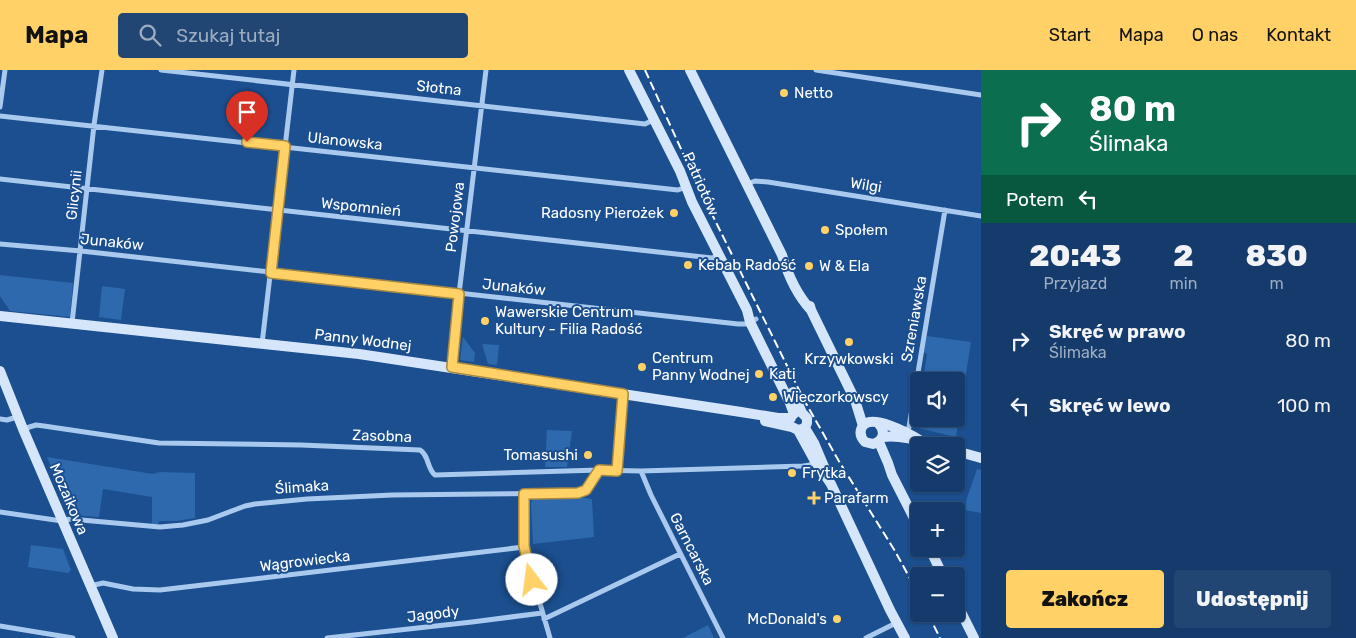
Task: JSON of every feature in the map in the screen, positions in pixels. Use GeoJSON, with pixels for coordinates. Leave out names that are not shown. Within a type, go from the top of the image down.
{"type":"FeatureCollection","features":[{"type":"Feature","properties":{"kind":"main road","name":"Patriotów"},"geometry":{"type":"LineString","coordinates":[[629,70],[676,163],[692,202],[719,256],[747,310],[764,334],[797,422],[815,462],[827,477],[881,588],[894,604],[898,622],[905,638]]}},
{"type":"Feature","properties":{"kind":"main road"},"geometry":{"type":"LineString","coordinates":[[690,70],[782,255],[797,276],[811,310],[855,400],[871,424],[882,428],[878,441],[892,475],[910,510]]}},
{"type":"Feature","properties":{"kind":"main road","name":"Panny Wodnej"},"geometry":{"type":"LineString","coordinates":[[0,316],[359,354],[797,422]]}},
{"type":"Feature","properties":{"kind":"main road","name":"Mozaikowa"},"geometry":{"type":"LineString","coordinates":[[0,372],[22,430],[113,638]]}},
{"type":"Feature","properties":{"kind":"main road","name":"Patriotów"},"geometry":{"type":"LineString","coordinates":[[797,422],[814,443],[824,464],[827,477]]}},
{"type":"Feature","properties":{"kind":"main road"},"geometry":{"type":"LineString","coordinates":[[910,439],[895,436],[878,441],[865,442],[861,438],[860,432],[871,424],[896,427],[915,437]]}},
{"type":"Feature","properties":{"kind":"main road"},"geometry":{"type":"LineString","coordinates":[[965,454],[981,458]]}},
{"type":"Feature","properties":{"kind":"main road"},"geometry":{"type":"LineString","coordinates":[[965,620],[974,638]]}},
{"type":"Feature","properties":{"kind":"street"},"geometry":{"type":"LineString","coordinates":[[0,107],[5,70]]}},
{"type":"Feature","properties":{"kind":"street","name":"Glicynii"},"geometry":{"type":"LineString","coordinates":[[72,323],[102,70]]}},
{"type":"Feature","properties":{"kind":"street","name":"Słotna"},"geometry":{"type":"LineString","coordinates":[[161,70],[645,124],[653,120]]}},
{"type":"Feature","properties":{"kind":"street"},"geometry":{"type":"LineString","coordinates":[[262,344],[294,70]]}},
{"type":"Feature","properties":{"kind":"street","name":"Powojowa"},"geometry":{"type":"LineString","coordinates":[[452,367],[466,231],[486,70]]}},
{"type":"Feature","properties":{"kind":"street"},"geometry":{"type":"LineString","coordinates":[[816,70],[981,95]]}},
{"type":"Feature","properties":{"kind":"street","name":"Ulanowska"},"geometry":{"type":"LineString","coordinates":[[0,116],[678,190],[686,187]]}},
{"type":"Feature","properties":{"kind":"street","name":"Wspomnień"},"geometry":{"type":"LineString","coordinates":[[0,179],[712,258],[719,256]]}},
{"type":"Feature","properties":{"kind":"street","name":"Wilgi"},"geometry":{"type":"LineString","coordinates":[[747,184],[755,181],[768,182],[981,216]]}},
{"type":"Feature","properties":{"kind":"street","name":"Szreniawska"},"geometry":{"type":"LineString","coordinates":[[907,432],[945,210]]}},
{"type":"Feature","properties":{"kind":"street","name":"Junaków"},"geometry":{"type":"LineString","coordinates":[[0,244],[81,251],[738,324],[746,324],[753,320]]}},
{"type":"Feature","properties":{"kind":"street"},"geometry":{"type":"LineString","coordinates":[[617,471],[623,394]]}},
{"type":"Feature","properties":{"kind":"street"},"geometry":{"type":"LineString","coordinates":[[0,419],[7,420],[17,416]]}},
{"type":"Feature","properties":{"kind":"street","name":"Zasobna"},"geometry":{"type":"LineString","coordinates":[[22,430],[44,426],[159,443],[301,445],[420,450],[424,452],[435,475],[803,466],[815,462]]}},
{"type":"Feature","properties":{"kind":"street","name":"Ślimaka"},"geometry":{"type":"LineString","coordinates":[[0,512],[62,521],[70,519],[160,527],[208,520],[255,504],[307,498],[578,493],[586,490],[599,470]]}},
{"type":"Feature","properties":{"kind":"street","name":"Garncarska"},"geometry":{"type":"LineString","coordinates":[[641,471],[651,495],[723,638]]}},
{"type":"Feature","properties":{"kind":"street"},"geometry":{"type":"LineString","coordinates":[[524,494],[524,546],[550,638]]}},
{"type":"Feature","properties":{"kind":"street","name":"Wągrowiecka"},"geometry":{"type":"LineString","coordinates":[[90,586],[103,583],[133,589],[160,590],[524,546]]}},
{"type":"Feature","properties":{"kind":"street"},"geometry":{"type":"LineString","coordinates":[[544,619],[680,554]]}},
{"type":"Feature","properties":{"kind":"street","name":"Jagody"},"geometry":{"type":"LineString","coordinates":[[327,638],[542,613]]}},
{"type":"Feature","properties":{"kind":"street"},"geometry":{"type":"LineString","coordinates":[[866,638],[898,622]]}},
{"type":"Feature","properties":{"kind":"street"},"geometry":{"type":"LineString","coordinates":[[0,626],[73,638]]}},
{"type":"Feature","properties":{"kind":"shaded area"},"geometry":{"type":"Polygon","coordinates":[[[0,275],[73,283],[70,317],[10,311],[0,296],[0,275]]]}},
{"type":"Feature","properties":{"kind":"shaded area"},"geometry":{"type":"Polygon","coordinates":[[[102,286],[125,289],[121,320],[99,317],[102,286]]]}},
{"type":"Feature","properties":{"kind":"shaded area"},"geometry":{"type":"Polygon","coordinates":[[[927,336],[971,342],[965,380],[965,372],[924,372],[927,354],[924,352],[927,336]]]}},
{"type":"Feature","properties":{"kind":"shaded area"},"geometry":{"type":"Polygon","coordinates":[[[463,337],[475,353],[474,362],[460,360],[463,337]]]}},
{"type":"Feature","properties":{"kind":"shaded area"},"geometry":{"type":"Polygon","coordinates":[[[482,344],[499,345],[497,365],[488,364],[482,344]]]}},
{"type":"Feature","properties":{"kind":"shaded area"},"geometry":{"type":"Polygon","coordinates":[[[917,427],[958,427],[956,437],[917,427]]]}},
{"type":"Feature","properties":{"kind":"shaded area"},"geometry":{"type":"Polygon","coordinates":[[[547,430],[572,431],[567,467],[545,467],[547,430]]]}},
{"type":"Feature","properties":{"kind":"shaded area"},"geometry":{"type":"Polygon","coordinates":[[[47,457],[153,474],[160,472],[195,473],[195,518],[159,521],[158,524],[152,524],[152,497],[103,489],[99,517],[71,515],[47,457]]]}},
{"type":"Feature","properties":{"kind":"shaded area"},"geometry":{"type":"Polygon","coordinates":[[[977,469],[981,470],[981,513],[965,510],[977,469]]]}},
{"type":"Feature","properties":{"kind":"shaded area"},"geometry":{"type":"Polygon","coordinates":[[[579,497],[592,499],[594,537],[533,544],[531,503],[533,499],[579,497]]]}},
{"type":"Feature","properties":{"kind":"shaded area"},"geometry":{"type":"Polygon","coordinates":[[[31,545],[63,549],[71,570],[68,573],[28,567],[31,545]]]}},
{"type":"Feature","properties":{"kind":"shaded area"},"geometry":{"type":"Polygon","coordinates":[[[708,625],[714,638],[683,638],[708,625]]]}},
{"type":"Feature","properties":{"kind":"railway"},"geometry":{"type":"LineString","coordinates":[[645,70],[697,184],[804,400],[910,578]]}},
{"type":"Feature","properties":{"kind":"railway"},"geometry":{"type":"LineString","coordinates":[[932,622],[940,638]]}},
{"type":"Feature","properties":{"kind":"place","name":"Netto"},"geometry":{"type":"Point","coordinates":[784,93]}},
{"type":"Feature","properties":{"kind":"place","name":"Radosny Pierożek"},"geometry":{"type":"Point","coordinates":[674,213]}},
{"type":"Feature","properties":{"kind":"place","name":"Społem"},"geometry":{"type":"Point","coordinates":[825,230]}},
{"type":"Feature","properties":{"kind":"place","name":"Kebab Radość"},"geometry":{"type":"Point","coordinates":[688,265]}},
{"type":"Feature","properties":{"kind":"place","name":"W & Ela"},"geometry":{"type":"Point","coordinates":[809,266]}},
{"type":"Feature","properties":{"kind":"place","name":"Wawerskie Centrum Kultury - Filia Radość"},"geometry":{"type":"Point","coordinates":[485,321]}},
{"type":"Feature","properties":{"kind":"place","name":"Krzywkowski"},"geometry":{"type":"Point","coordinates":[849,342]}},
{"type":"Feature","properties":{"kind":"place","name":"Centrum Panny Wodnej"},"geometry":{"type":"Point","coordinates":[642,367]}},
{"type":"Feature","properties":{"kind":"place","name":"Kati"},"geometry":{"type":"Point","coordinates":[759,374]}},
{"type":"Feature","properties":{"kind":"place","name":"Wieczorkowscy"},"geometry":{"type":"Point","coordinates":[773,397]}},
{"type":"Feature","properties":{"kind":"place","name":"Tomasushi"},"geometry":{"type":"Point","coordinates":[588,455]}},
{"type":"Feature","properties":{"kind":"place","name":"Frytka"},"geometry":{"type":"Point","coordinates":[792,473]}},
{"type":"Feature","properties":{"kind":"place","name":"Parafarm"},"geometry":{"type":"Point","coordinates":[814,498]}},
{"type":"Feature","properties":{"kind":"place","name":"McDonald's"},"geometry":{"type":"Point","coordinates":[837,619]}},
{"type":"Feature","properties":{"kind":"route"},"geometry":{"type":"LineString","coordinates":[[247,142],[285,146],[271,273],[459,294],[452,367],[623,394],[617,471],[599,470],[583,492],[524,494],[524,546],[532,580]]}}]}
